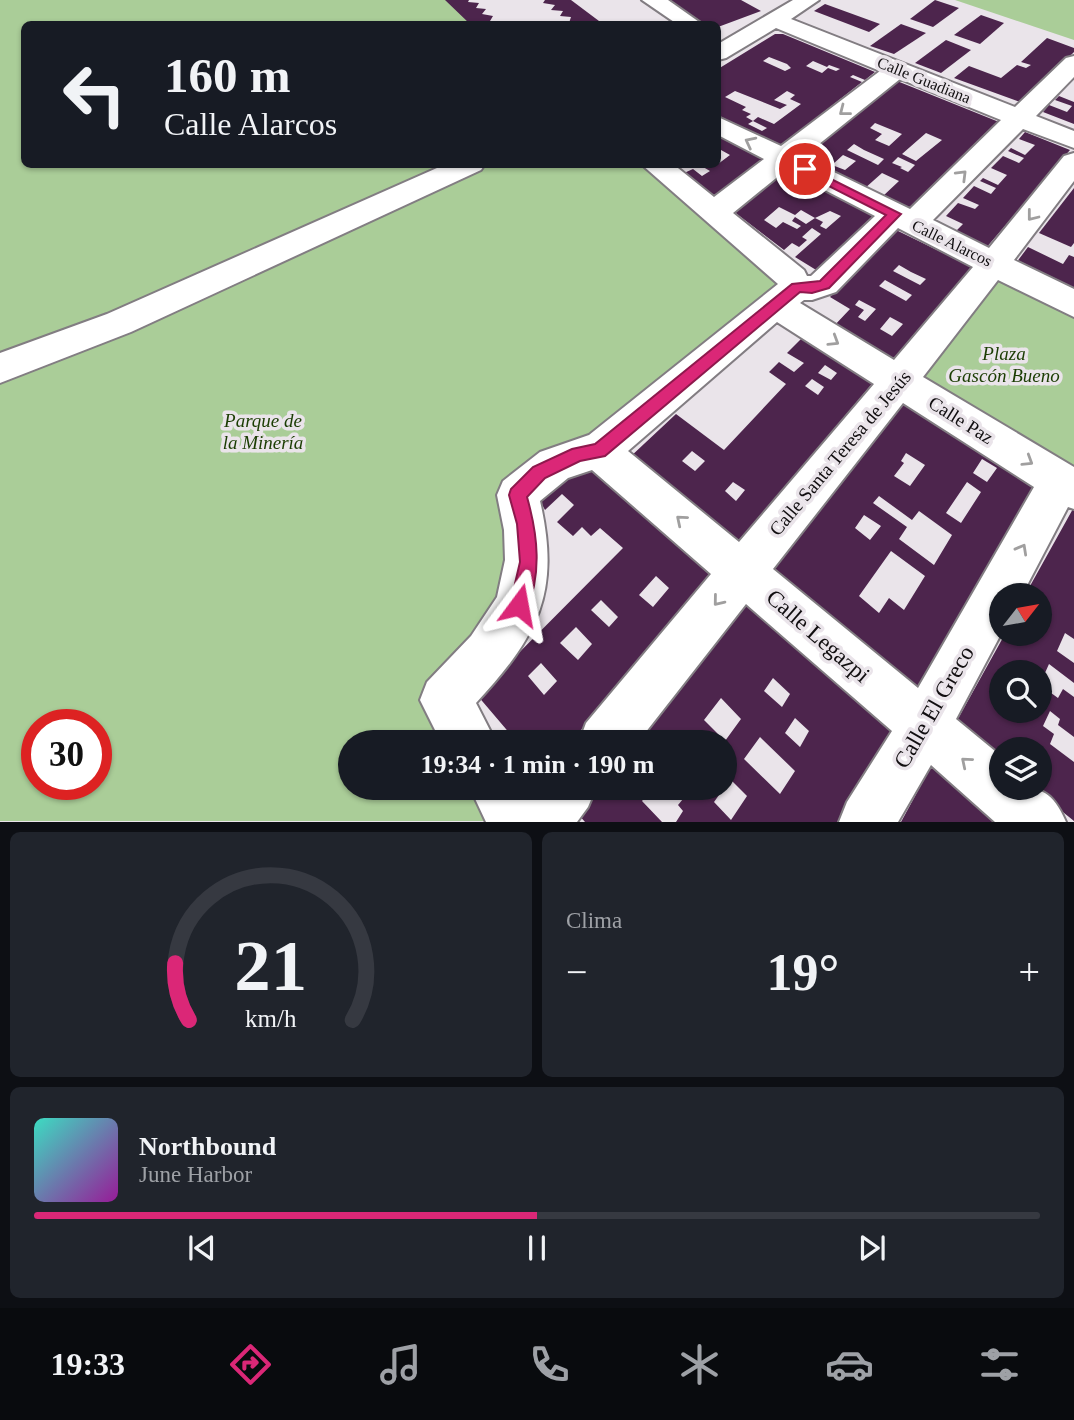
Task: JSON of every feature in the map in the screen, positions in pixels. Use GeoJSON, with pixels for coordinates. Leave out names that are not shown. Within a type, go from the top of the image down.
{"type":"FeatureCollection","features":[{"type":"Feature","properties":{"kind":"street"},"geometry":{"type":"LineString","coordinates":[[653,0],[686,21]]}},
{"type":"Feature","properties":{"kind":"street"},"geometry":{"type":"LineString","coordinates":[[721,46],[776,10],[808,0]]}},
{"type":"Feature","properties":{"kind":"street","name":"Calle Guadiana"},"geometry":{"type":"LineString","coordinates":[[776,10],[898,69],[1074,140]]}},
{"type":"Feature","properties":{"kind":"street"},"geometry":{"type":"LineString","coordinates":[[457,721],[519,605],[529,562],[526,524],[518,495],[539,472],[578,454],[599,451],[788,290],[824,284],[904,219],[1020,118],[1074,63]]}},
{"type":"Feature","properties":{"kind":"street"},"geometry":{"type":"LineString","coordinates":[[713,213],[898,69]]}},
{"type":"Feature","properties":{"kind":"street","name":"Calle Alarcos"},"geometry":{"type":"LineString","coordinates":[[721,127],[1074,304]]}},
{"type":"Feature","properties":{"kind":"street","name":"Calle Santa Teresa de Jesús"},"geometry":{"type":"LineString","coordinates":[[615,730],[742,570],[900,382],[1074,162]]}},
{"type":"Feature","properties":{"kind":"street"},"geometry":{"type":"LineString","coordinates":[[0,368],[119,323],[462,168]]}},
{"type":"Feature","properties":{"kind":"street","name":"Calle Paz"},"geometry":{"type":"LineString","coordinates":[[659,168],[713,213],[788,290],[900,382],[1067,486]]}},
{"type":"Feature","properties":{"kind":"street","name":"Calle Legazpi"},"geometry":{"type":"LineString","coordinates":[[599,451],[1038,821]]}},
{"type":"Feature","properties":{"kind":"street","name":"Calle El Greco"},"geometry":{"type":"LineString","coordinates":[[867,821],[1067,486]]}},
{"type":"Feature","properties":{"kind":"street"},"geometry":{"type":"LineString","coordinates":[[505,800],[518,821]]}},
{"type":"Feature","properties":{"kind":"street"},"geometry":{"type":"LineString","coordinates":[[541,821],[559,800]]}},
{"type":"Feature","properties":{"kind":"green space","name":"Parque de la Minería"},"geometry":{"type":"Polygon","coordinates":[[[0,0],[446,0],[468,21],[21,21],[21,168],[659,168],[792,278],[599,451],[525,465],[529,562],[445,700],[463,730],[338,730],[338,800],[505,800],[518,821],[0,821],[0,0]]]}},
{"type":"Feature","properties":{"kind":"green space"},"geometry":{"type":"Polygon","coordinates":[[[955,0],[1074,0],[1074,40],[955,0]]]}},
{"type":"Feature","properties":{"kind":"green space","name":"Plaza Gascón Bueno"},"geometry":{"type":"Polygon","coordinates":[[[995,264],[1074,304],[1074,490],[900,382],[995,264]]]}},
{"type":"Feature","properties":{"kind":"building"},"geometry":{"type":"Polygon","coordinates":[[[445,0],[469,0],[468,2],[479,3],[476,8],[486,9],[482,14],[493,16],[490,21],[467,21],[445,0]]]}},
{"type":"Feature","properties":{"kind":"building"},"geometry":{"type":"Polygon","coordinates":[[[545,0],[571,0],[599,21],[570,21],[571,17],[560,16],[563,11],[551,10],[555,5],[543,3],[545,0]]]}},
{"type":"Feature","properties":{"kind":"building"},"geometry":{"type":"Polygon","coordinates":[[[661,0],[741,0],[761,11],[721,26],[721,21],[693,21],[661,0]]]}},
{"type":"Feature","properties":{"kind":"building"},"geometry":{"type":"Polygon","coordinates":[[[935,0],[959,8],[933,27],[910,19],[935,0]]]}},
{"type":"Feature","properties":{"kind":"building"},"geometry":{"type":"Polygon","coordinates":[[[825,4],[880,24],[869,32],[814,11],[825,4]]]}},
{"type":"Feature","properties":{"kind":"building"},"geometry":{"type":"Polygon","coordinates":[[[981,15],[1004,23],[980,44],[954,35],[981,15]]]}},
{"type":"Feature","properties":{"kind":"building"},"geometry":{"type":"Polygon","coordinates":[[[901,24],[926,33],[894,54],[870,46],[901,24]]]}},
{"type":"Feature","properties":{"kind":"building"},"geometry":{"type":"Polygon","coordinates":[[[775,34],[783,34],[875,72],[865,80],[853,75],[850,77],[862,82],[778,148],[721,120],[721,67],[775,34]],[[769,57],[763,61],[785,71],[791,68],[787,64],[769,57]],[[813,61],[806,66],[822,73],[828,68],[836,71],[840,69],[829,65],[827,67],[813,61]],[[735,91],[725,97],[746,107],[742,110],[751,114],[746,117],[753,121],[758,117],[774,124],[801,104],[790,99],[795,95],[787,91],[774,100],[787,105],[780,109],[735,91]],[[753,121],[748,124],[762,131],[767,128],[753,121]]]}},
{"type":"Feature","properties":{"kind":"building"},"geometry":{"type":"Polygon","coordinates":[[[1047,38],[1074,48],[1074,52],[1023,103],[954,78],[969,66],[1001,78],[1017,65],[1026,68],[1031,65],[1021,62],[1047,38]]]}},
{"type":"Feature","properties":{"kind":"building"},"geometry":{"type":"Polygon","coordinates":[[[946,40],[971,50],[941,73],[915,63],[946,40]]]}},
{"type":"Feature","properties":{"kind":"building"},"geometry":{"type":"Polygon","coordinates":[[[897,81],[999,122],[909,210],[882,197],[899,181],[882,173],[864,189],[799,158],[897,81]],[[875,123],[870,128],[882,134],[875,140],[889,146],[902,134],[875,123]],[[926,133],[902,154],[916,161],[942,140],[926,133]],[[854,144],[847,150],[878,165],[884,159],[854,144]],[[843,155],[832,165],[845,170],[856,161],[843,155]],[[898,157],[892,163],[902,167],[900,168],[908,172],[915,165],[898,157]]]}},
{"type":"Feature","properties":{"kind":"building"},"geometry":{"type":"Polygon","coordinates":[[[1059,96],[1074,102],[1074,124],[1043,112],[1049,105],[1067,112],[1072,106],[1055,100],[1059,96]]]}},
{"type":"Feature","properties":{"kind":"building"},"geometry":{"type":"Polygon","coordinates":[[[1025,132],[1070,150],[986,248],[954,233],[963,224],[946,216],[958,203],[975,209],[979,205],[963,198],[974,186],[991,194],[996,188],[980,181],[983,178],[998,185],[1007,175],[991,168],[1003,156],[1019,163],[1024,158],[1008,151],[1011,148],[1025,155],[1035,145],[1019,139],[1025,132]]]}},
{"type":"Feature","properties":{"kind":"building"},"geometry":{"type":"Polygon","coordinates":[[[721,135],[766,158],[715,197],[684,173],[693,169],[702,176],[710,171],[705,168],[721,168],[721,162],[730,155],[721,150],[721,135]]]}},
{"type":"Feature","properties":{"kind":"building"},"geometry":{"type":"Polygon","coordinates":[[[786,168],[880,214],[821,273],[795,257],[821,234],[812,228],[802,237],[807,240],[799,247],[792,243],[784,250],[733,211],[786,168]],[[779,207],[764,220],[776,228],[783,222],[797,229],[801,226],[792,221],[795,217],[806,224],[815,218],[801,210],[795,215],[779,207]],[[830,211],[815,218],[823,222],[820,226],[826,229],[841,216],[830,211]]]}},
{"type":"Feature","properties":{"kind":"building"},"geometry":{"type":"Polygon","coordinates":[[[1074,188],[1074,243],[1071,247],[1039,233],[1074,188]]]}},
{"type":"Feature","properties":{"kind":"building"},"geometry":{"type":"Polygon","coordinates":[[[896,230],[972,267],[892,363],[833,327],[850,309],[830,297],[896,230]],[[899,265],[893,271],[920,285],[926,279],[899,265]],[[885,280],[879,286],[906,301],[912,295],[885,280]],[[859,300],[855,305],[864,310],[858,317],[865,321],[876,309],[859,300]],[[890,317],[880,329],[892,336],[903,324],[890,317]]]}},
{"type":"Feature","properties":{"kind":"building"},"geometry":{"type":"Polygon","coordinates":[[[1028,247],[1063,264],[1069,255],[1074,257],[1074,291],[1016,263],[1028,247]]]}},
{"type":"Feature","properties":{"kind":"building"},"geometry":{"type":"Polygon","coordinates":[[[806,334],[877,378],[736,545],[629,458],[676,414],[724,450],[786,384],[769,372],[779,362],[794,372],[804,363],[787,353],[806,334]],[[825,365],[818,373],[831,380],[837,373],[825,365]],[[812,379],[805,386],[818,395],[824,387],[812,379]],[[692,451],[682,461],[695,471],[705,461],[692,451]],[[733,482],[725,491],[736,501],[745,490],[733,482]]]}},
{"type":"Feature","properties":{"kind":"building"},"geometry":{"type":"Polygon","coordinates":[[[906,396],[1043,480],[918,694],[765,569],[906,396]],[[906,453],[901,461],[904,463],[894,476],[910,486],[925,465],[906,453]],[[982,459],[973,473],[987,482],[997,468],[982,459]],[[967,482],[946,513],[961,523],[981,492],[967,482]],[[879,496],[873,503],[907,527],[899,539],[934,565],[952,535],[919,511],[912,520],[879,496]],[[864,515],[855,528],[870,540],[881,526],[864,515]],[[891,551],[859,596],[879,613],[889,598],[904,610],[925,576],[891,551]]]}},
{"type":"Feature","properties":{"kind":"building"},"geometry":{"type":"Polygon","coordinates":[[[583,464],[712,574],[581,730],[507,730],[477,695],[623,548],[600,528],[591,536],[582,527],[573,536],[557,522],[574,505],[562,494],[545,510],[535,492],[583,464]],[[656,576],[639,595],[653,607],[669,588],[656,576]],[[601,600],[591,610],[609,627],[618,617],[601,600]],[[576,627],[560,643],[578,660],[592,644],[576,627]],[[541,663],[528,676],[544,695],[557,681],[541,663]]]}},
{"type":"Feature","properties":{"kind":"building"},"geometry":{"type":"Polygon","coordinates":[[[1074,507],[1074,639],[1065,633],[1057,651],[1074,663],[1074,683],[1052,666],[1052,660],[991,660],[998,646],[1052,646],[1052,583],[1032,583],[1074,507]]]}},
{"type":"Feature","properties":{"kind":"building"},"geometry":{"type":"Polygon","coordinates":[[[742,598],[895,730],[840,822],[676,822],[683,811],[678,805],[682,800],[715,800],[714,802],[731,820],[747,796],[737,786],[737,730],[733,730],[741,719],[721,698],[704,720],[714,730],[635,730],[742,598]],[[773,678],[764,691],[782,707],[790,694],[773,678]],[[795,718],[785,733],[800,747],[809,731],[795,718]],[[760,737],[744,759],[780,794],[795,771],[760,737]]]}},
{"type":"Feature","properties":{"kind":"building"},"geometry":{"type":"Polygon","coordinates":[[[989,663],[989,723],[1044,723],[1043,726],[1054,734],[1052,739],[989,737],[989,751],[955,724],[989,663]]]}},
{"type":"Feature","properties":{"kind":"building"},"geometry":{"type":"Polygon","coordinates":[[[1063,689],[1074,697],[1074,737],[1058,725],[1060,719],[1052,713],[1052,694],[1058,698],[1063,689]]]}},
{"type":"Feature","properties":{"kind":"building"},"geometry":{"type":"Polygon","coordinates":[[[1052,746],[1074,762],[1074,821],[1048,800],[1052,800],[1052,746]]]}},
{"type":"Feature","properties":{"kind":"building"},"geometry":{"type":"Polygon","coordinates":[[[934,761],[1005,822],[901,822],[934,761]]]}},
{"type":"Feature","properties":{"kind":"building"},"geometry":{"type":"Polygon","coordinates":[[[578,800],[643,800],[662,822],[585,822],[572,807],[578,800]]]}},
{"type":"Feature","properties":{"kind":"route"},"geometry":{"type":"LineString","coordinates":[[519,605],[529,562],[526,524],[518,495],[539,472],[578,454],[599,451],[797,287],[812,288],[824,284],[895,214],[805,169]]}}]}
